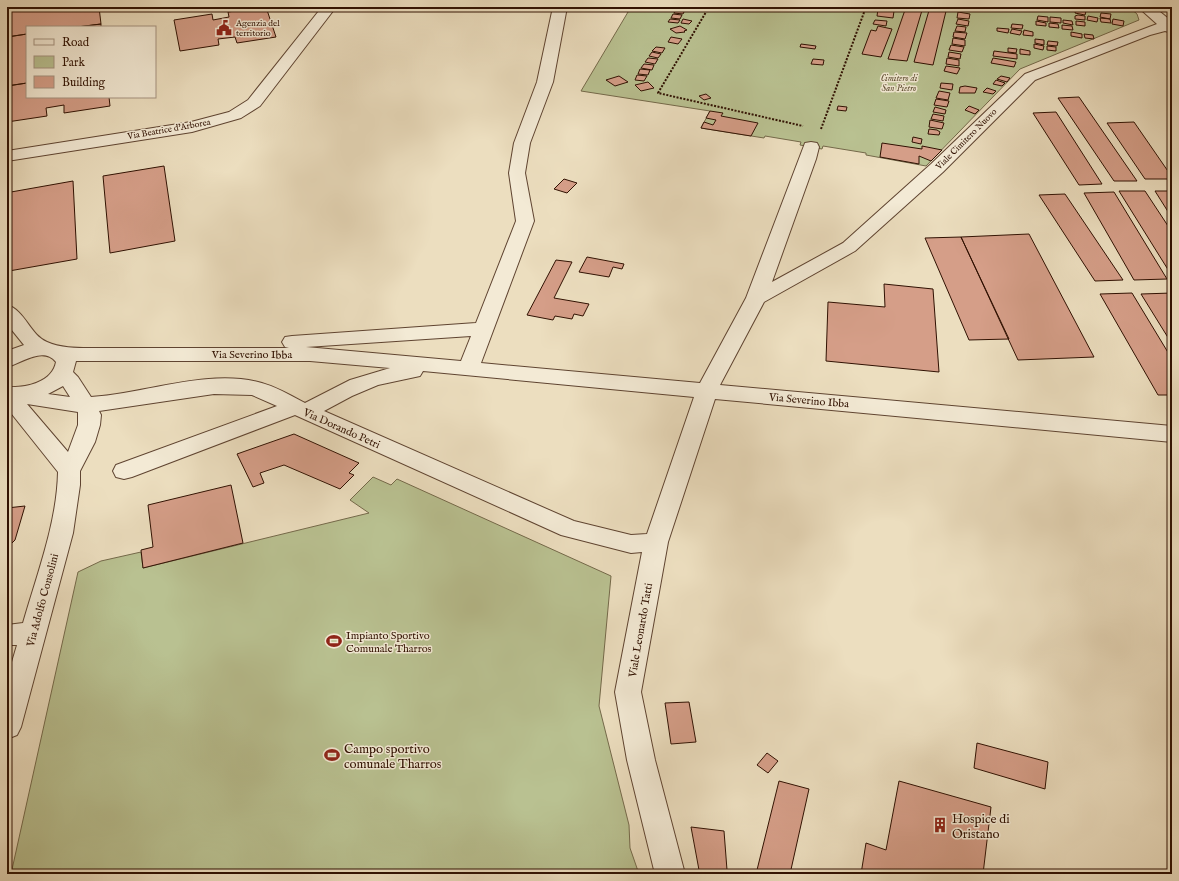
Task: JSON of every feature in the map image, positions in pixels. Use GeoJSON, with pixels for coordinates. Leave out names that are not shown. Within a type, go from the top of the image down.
{"type":"FeatureCollection","features":[{"type":"Feature","properties":{"kind":"street","name":"Via Beatrice d'Arborea"},"geometry":{"type":"LineString","coordinates":[[7,156],[192,127],[235,115],[254,103],[329,7]]}},
{"type":"Feature","properties":{"kind":"street"},"geometry":{"type":"LineString","coordinates":[[469,368],[525,222],[517,173],[522,143],[545,82],[560,7]]}},
{"type":"Feature","properties":{"kind":"street","name":"Viale Cimitero Nuovo"},"geometry":{"type":"LineString","coordinates":[[1146,7],[1171,26]]}},
{"type":"Feature","properties":{"kind":"street","name":"Viale Cimitero Nuovo"},"geometry":{"type":"LineString","coordinates":[[756,298],[849,247],[937,168],[1030,77],[1145,32],[1171,26]]}},
{"type":"Feature","properties":{"kind":"street"},"geometry":{"type":"LineString","coordinates":[[707,390],[756,298],[808,159],[811,147]]}},
{"type":"Feature","properties":{"kind":"street"},"geometry":{"type":"LineString","coordinates":[[7,311],[28,338],[66,361],[62,374],[56,381],[36,391],[9,393]]}},
{"type":"Feature","properties":{"kind":"street"},"geometry":{"type":"LineString","coordinates":[[263,353],[286,343],[303,340],[484,329]]}},
{"type":"Feature","properties":{"kind":"street","name":"Via Severino Ibba"},"geometry":{"type":"LineString","coordinates":[[7,360],[22,352],[50,351],[112,355],[263,353],[310,354],[1172,434]]}},
{"type":"Feature","properties":{"kind":"street","name":"Via Severino Ibba"},"geometry":{"type":"LineString","coordinates":[[124,471],[301,410],[363,381],[396,373],[446,366]]}},
{"type":"Feature","properties":{"kind":"street","name":"Via Adolfo Consolini"},"geometry":{"type":"LineString","coordinates":[[7,727],[61,533],[69,485],[69,471],[84,442],[89,425],[90,415],[85,403],[71,382],[62,374]]}},
{"type":"Feature","properties":{"kind":"street","name":"Via Dorando Petri"},"geometry":{"type":"LineString","coordinates":[[9,393],[58,403],[100,404],[218,387],[252,388],[283,400],[301,410],[569,529],[631,544],[656,542]]}},
{"type":"Feature","properties":{"kind":"street","name":"Viale Leonardo Tatti"},"geometry":{"type":"LineString","coordinates":[[670,874],[664,856],[641,760],[628,692],[656,542],[707,390]]}},
{"type":"Feature","properties":{"kind":"street"},"geometry":{"type":"LineString","coordinates":[[9,393],[56,452],[69,471]]}},
{"type":"Feature","properties":{"kind":"street"},"geometry":{"type":"LineString","coordinates":[[7,635],[33,632]]}},
{"type":"Feature","properties":{"kind":"path"},"geometry":{"type":"LineString","coordinates":[[709,7],[658,93],[821,131]]}},
{"type":"Feature","properties":{"kind":"path"},"geometry":{"type":"LineString","coordinates":[[811,147],[821,131],[866,7]]}},
{"type":"Feature","properties":{"kind":"green space","name":"Cimitero di San Pietro"},"geometry":{"type":"Polygon","coordinates":[[[631,7],[1129,7],[1137,14],[1139,20],[1020,69],[926,166],[866,155],[866,153],[823,146],[822,149],[800,145],[801,142],[701,128],[710,111],[581,91],[631,7]]]}},
{"type":"Feature","properties":{"kind":"green space","name":"Campo sportivo comunale Tharros"},"geometry":{"type":"Polygon","coordinates":[[[373,477],[391,485],[397,479],[611,576],[599,706],[629,825],[630,848],[639,874],[11,874],[78,572],[101,561],[141,552],[143,568],[369,513],[350,500],[373,477]]]}},
{"type":"Feature","properties":{"kind":"building"},"geometry":{"type":"Polygon","coordinates":[[[7,7],[99,7],[101,24],[85,26],[26,26],[26,34],[7,37],[7,7]]]}},
{"type":"Feature","properties":{"kind":"building","name":"Agenzia del territorio"},"geometry":{"type":"Polygon","coordinates":[[[266,7],[276,37],[237,43],[235,37],[218,39],[219,45],[180,51],[174,20],[212,14],[213,20],[229,17],[228,12],[266,7]]]}},
{"type":"Feature","properties":{"kind":"building"},"geometry":{"type":"Polygon","coordinates":[[[906,7],[923,7],[907,61],[888,59],[906,7]]]}},
{"type":"Feature","properties":{"kind":"building"},"geometry":{"type":"Polygon","coordinates":[[[930,7],[947,7],[933,65],[914,62],[930,7]]]}},
{"type":"Feature","properties":{"kind":"building"},"geometry":{"type":"Polygon","coordinates":[[[676,9],[685,10],[683,14],[674,13],[676,9]]]}},
{"type":"Feature","properties":{"kind":"building"},"geometry":{"type":"Polygon","coordinates":[[[878,9],[894,11],[893,18],[877,16],[878,9]]]}},
{"type":"Feature","properties":{"kind":"building"},"geometry":{"type":"Polygon","coordinates":[[[1076,9],[1086,11],[1085,15],[1075,13],[1076,9]]]}},
{"type":"Feature","properties":{"kind":"building"},"geometry":{"type":"Polygon","coordinates":[[[958,12],[970,14],[969,19],[957,18],[958,12]]]}},
{"type":"Feature","properties":{"kind":"building"},"geometry":{"type":"Polygon","coordinates":[[[1101,13],[1111,14],[1110,19],[1100,17],[1101,13]]]}},
{"type":"Feature","properties":{"kind":"building"},"geometry":{"type":"Polygon","coordinates":[[[673,14],[682,15],[680,19],[671,18],[673,14]]]}},
{"type":"Feature","properties":{"kind":"building"},"geometry":{"type":"Polygon","coordinates":[[[1038,16],[1048,17],[1048,22],[1037,20],[1038,16]]]}},
{"type":"Feature","properties":{"kind":"building"},"geometry":{"type":"Polygon","coordinates":[[[1075,16],[1085,16],[1085,20],[1075,19],[1075,16]]]}},
{"type":"Feature","properties":{"kind":"building"},"geometry":{"type":"Polygon","coordinates":[[[1088,16],[1098,18],[1097,22],[1087,20],[1088,16]]]}},
{"type":"Feature","properties":{"kind":"building"},"geometry":{"type":"Polygon","coordinates":[[[1050,17],[1061,18],[1061,23],[1050,22],[1050,17]]]}},
{"type":"Feature","properties":{"kind":"building"},"geometry":{"type":"Polygon","coordinates":[[[1100,18],[1110,19],[1111,23],[1101,22],[1100,18]]]}},
{"type":"Feature","properties":{"kind":"building"},"geometry":{"type":"Polygon","coordinates":[[[670,19],[680,20],[678,23],[668,22],[670,19]]]}},
{"type":"Feature","properties":{"kind":"building"},"geometry":{"type":"Polygon","coordinates":[[[683,19],[692,21],[689,24],[681,23],[683,19]]]}},
{"type":"Feature","properties":{"kind":"building"},"geometry":{"type":"Polygon","coordinates":[[[958,19],[969,21],[968,26],[956,24],[958,19]]]}},
{"type":"Feature","properties":{"kind":"building"},"geometry":{"type":"Polygon","coordinates":[[[1113,19],[1124,21],[1123,26],[1112,24],[1113,19]]]}},
{"type":"Feature","properties":{"kind":"building"},"geometry":{"type":"Polygon","coordinates":[[[875,20],[887,21],[886,26],[873,24],[875,20]]]}},
{"type":"Feature","properties":{"kind":"building"},"geometry":{"type":"Polygon","coordinates":[[[1063,20],[1072,21],[1073,25],[1063,23],[1063,20]]]}},
{"type":"Feature","properties":{"kind":"building"},"geometry":{"type":"Polygon","coordinates":[[[1036,21],[1046,23],[1046,26],[1036,25],[1036,21]]]}},
{"type":"Feature","properties":{"kind":"building"},"geometry":{"type":"Polygon","coordinates":[[[1076,21],[1085,22],[1085,26],[1076,25],[1076,21]]]}},
{"type":"Feature","properties":{"kind":"building"},"geometry":{"type":"Polygon","coordinates":[[[1049,23],[1058,24],[1059,28],[1049,27],[1049,23]]]}},
{"type":"Feature","properties":{"kind":"building"},"geometry":{"type":"Polygon","coordinates":[[[101,24],[101,26],[85,26],[101,24]]]}},
{"type":"Feature","properties":{"kind":"building"},"geometry":{"type":"Polygon","coordinates":[[[1012,24],[1023,25],[1022,29],[1011,28],[1012,24]]]}},
{"type":"Feature","properties":{"kind":"building"},"geometry":{"type":"Polygon","coordinates":[[[1062,25],[1072,26],[1073,30],[1062,29],[1062,25]]]}},
{"type":"Feature","properties":{"kind":"building"},"geometry":{"type":"Polygon","coordinates":[[[680,26],[687,30],[684,31],[685,32],[676,33],[670,29],[680,26]]]}},
{"type":"Feature","properties":{"kind":"building"},"geometry":{"type":"Polygon","coordinates":[[[878,26],[892,29],[881,57],[862,54],[871,30],[876,31],[878,26]]]}},
{"type":"Feature","properties":{"kind":"building"},"geometry":{"type":"Polygon","coordinates":[[[957,26],[966,27],[965,32],[955,31],[957,26]]]}},
{"type":"Feature","properties":{"kind":"building"},"geometry":{"type":"Polygon","coordinates":[[[997,28],[1009,29],[1008,33],[997,31],[997,28]]]}},
{"type":"Feature","properties":{"kind":"building"},"geometry":{"type":"Polygon","coordinates":[[[1012,29],[1022,31],[1020,35],[1010,33],[1012,29]]]}},
{"type":"Feature","properties":{"kind":"building"},"geometry":{"type":"Polygon","coordinates":[[[1024,30],[1033,32],[1033,36],[1023,35],[1024,30]]]}},
{"type":"Feature","properties":{"kind":"building"},"geometry":{"type":"Polygon","coordinates":[[[954,32],[967,33],[965,39],[953,37],[954,32]]]}},
{"type":"Feature","properties":{"kind":"building"},"geometry":{"type":"Polygon","coordinates":[[[1071,32],[1082,34],[1082,38],[1071,36],[1071,32]]]}},
{"type":"Feature","properties":{"kind":"building"},"geometry":{"type":"Polygon","coordinates":[[[26,34],[26,83],[7,86],[7,37],[26,34]]]}},
{"type":"Feature","properties":{"kind":"building"},"geometry":{"type":"Polygon","coordinates":[[[1084,34],[1093,35],[1094,39],[1085,38],[1084,34]]]}},
{"type":"Feature","properties":{"kind":"building"},"geometry":{"type":"Polygon","coordinates":[[[671,37],[682,39],[678,44],[668,42],[671,37]]]}},
{"type":"Feature","properties":{"kind":"building"},"geometry":{"type":"Polygon","coordinates":[[[953,38],[965,40],[965,46],[952,44],[953,38]]]}},
{"type":"Feature","properties":{"kind":"building"},"geometry":{"type":"Polygon","coordinates":[[[1035,39],[1044,40],[1044,45],[1035,43],[1035,39]]]}},
{"type":"Feature","properties":{"kind":"building"},"geometry":{"type":"Polygon","coordinates":[[[1048,41],[1058,42],[1057,46],[1047,45],[1048,41]]]}},
{"type":"Feature","properties":{"kind":"building"},"geometry":{"type":"Polygon","coordinates":[[[801,44],[816,46],[815,49],[800,47],[801,44]]]}},
{"type":"Feature","properties":{"kind":"building"},"geometry":{"type":"Polygon","coordinates":[[[1034,44],[1044,46],[1043,50],[1034,48],[1034,44]]]}},
{"type":"Feature","properties":{"kind":"building"},"geometry":{"type":"Polygon","coordinates":[[[951,45],[964,47],[962,52],[949,50],[951,45]]]}},
{"type":"Feature","properties":{"kind":"building"},"geometry":{"type":"Polygon","coordinates":[[[1047,46],[1056,47],[1056,51],[1047,50],[1047,46]]]}},
{"type":"Feature","properties":{"kind":"building"},"geometry":{"type":"Polygon","coordinates":[[[656,47],[665,48],[662,53],[652,51],[656,47]]]}},
{"type":"Feature","properties":{"kind":"building"},"geometry":{"type":"Polygon","coordinates":[[[1008,48],[1017,49],[1016,53],[1008,52],[1008,48]]]}},
{"type":"Feature","properties":{"kind":"building"},"geometry":{"type":"Polygon","coordinates":[[[1020,49],[1030,51],[1030,55],[1020,54],[1020,49]]]}},
{"type":"Feature","properties":{"kind":"building"},"geometry":{"type":"Polygon","coordinates":[[[994,51],[1017,54],[1017,59],[993,56],[994,51]]]}},
{"type":"Feature","properties":{"kind":"building"},"geometry":{"type":"Polygon","coordinates":[[[652,52],[661,54],[658,58],[649,56],[652,52]]]}},
{"type":"Feature","properties":{"kind":"building"},"geometry":{"type":"Polygon","coordinates":[[[949,52],[961,54],[960,59],[948,57],[949,52]]]}},
{"type":"Feature","properties":{"kind":"building"},"geometry":{"type":"Polygon","coordinates":[[[648,58],[658,59],[655,64],[645,62],[648,58]]]}},
{"type":"Feature","properties":{"kind":"building"},"geometry":{"type":"Polygon","coordinates":[[[947,58],[959,60],[959,66],[946,64],[947,58]]]}},
{"type":"Feature","properties":{"kind":"building"},"geometry":{"type":"Polygon","coordinates":[[[993,58],[1016,62],[1014,67],[991,63],[993,58]]]}},
{"type":"Feature","properties":{"kind":"building"},"geometry":{"type":"Polygon","coordinates":[[[813,59],[824,60],[823,65],[811,64],[813,59]]]}},
{"type":"Feature","properties":{"kind":"building"},"geometry":{"type":"Polygon","coordinates":[[[644,64],[654,65],[652,70],[641,68],[644,64]]]}},
{"type":"Feature","properties":{"kind":"building"},"geometry":{"type":"Polygon","coordinates":[[[946,66],[960,68],[957,74],[944,71],[946,66]]]}},
{"type":"Feature","properties":{"kind":"building"},"geometry":{"type":"Polygon","coordinates":[[[640,69],[650,70],[648,75],[638,74],[640,69]]]}},
{"type":"Feature","properties":{"kind":"building"},"geometry":{"type":"Polygon","coordinates":[[[637,75],[647,76],[644,81],[635,80],[637,75]]]}},
{"type":"Feature","properties":{"kind":"building"},"geometry":{"type":"Polygon","coordinates":[[[619,76],[628,82],[615,86],[606,80],[619,76]]]}},
{"type":"Feature","properties":{"kind":"building"},"geometry":{"type":"Polygon","coordinates":[[[1001,76],[1010,78],[1007,82],[997,79],[1001,76]]]}},
{"type":"Feature","properties":{"kind":"building"},"geometry":{"type":"Polygon","coordinates":[[[996,80],[1005,83],[1002,86],[993,84],[996,80]]]}},
{"type":"Feature","properties":{"kind":"building"},"geometry":{"type":"Polygon","coordinates":[[[648,82],[654,88],[641,91],[635,85],[648,82]]]}},
{"type":"Feature","properties":{"kind":"building"},"geometry":{"type":"Polygon","coordinates":[[[26,83],[26,98],[109,98],[110,106],[64,113],[64,105],[46,108],[47,116],[7,122],[7,86],[26,83]]]}},
{"type":"Feature","properties":{"kind":"building"},"geometry":{"type":"Polygon","coordinates":[[[941,83],[953,84],[952,90],[940,88],[941,83]]]}},
{"type":"Feature","properties":{"kind":"building"},"geometry":{"type":"Polygon","coordinates":[[[965,86],[977,88],[975,93],[959,93],[960,87],[965,86]]]}},
{"type":"Feature","properties":{"kind":"building"},"geometry":{"type":"Polygon","coordinates":[[[987,88],[996,91],[993,94],[983,92],[987,88]]]}},
{"type":"Feature","properties":{"kind":"building"},"geometry":{"type":"Polygon","coordinates":[[[939,91],[950,93],[948,100],[936,98],[939,91]]]}},
{"type":"Feature","properties":{"kind":"building"},"geometry":{"type":"Polygon","coordinates":[[[706,94],[711,98],[704,100],[699,96],[706,94]]]}},
{"type":"Feature","properties":{"kind":"building"},"geometry":{"type":"Polygon","coordinates":[[[1079,97],[1137,181],[1114,181],[1058,98],[1079,97]]]}},
{"type":"Feature","properties":{"kind":"building"},"geometry":{"type":"Polygon","coordinates":[[[936,99],[949,101],[947,107],[934,105],[936,99]]]}},
{"type":"Feature","properties":{"kind":"building"},"geometry":{"type":"Polygon","coordinates":[[[838,106],[847,107],[846,111],[837,110],[838,106]]]}},
{"type":"Feature","properties":{"kind":"building"},"geometry":{"type":"Polygon","coordinates":[[[969,106],[979,110],[975,114],[965,110],[969,106]]]}},
{"type":"Feature","properties":{"kind":"building"},"geometry":{"type":"Polygon","coordinates":[[[935,107],[946,110],[945,114],[933,112],[935,107]]]}},
{"type":"Feature","properties":{"kind":"building"},"geometry":{"type":"Polygon","coordinates":[[[710,111],[723,113],[721,116],[758,123],[751,136],[701,128],[704,122],[713,125],[716,120],[706,118],[710,111]]]}},
{"type":"Feature","properties":{"kind":"building"},"geometry":{"type":"Polygon","coordinates":[[[1056,112],[1102,184],[1079,185],[1033,113],[1056,112]]]}},
{"type":"Feature","properties":{"kind":"building"},"geometry":{"type":"Polygon","coordinates":[[[933,114],[944,116],[943,121],[931,119],[933,114]]]}},
{"type":"Feature","properties":{"kind":"building"},"geometry":{"type":"Polygon","coordinates":[[[930,120],[944,123],[942,129],[929,127],[930,120]]]}},
{"type":"Feature","properties":{"kind":"building"},"geometry":{"type":"Polygon","coordinates":[[[1134,122],[1172,179],[1145,179],[1107,123],[1134,122]]]}},
{"type":"Feature","properties":{"kind":"building"},"geometry":{"type":"Polygon","coordinates":[[[929,129],[937,130],[940,132],[939,135],[928,134],[929,129]]]}},
{"type":"Feature","properties":{"kind":"building"},"geometry":{"type":"Polygon","coordinates":[[[913,137],[922,139],[921,144],[912,142],[913,137]]]}},
{"type":"Feature","properties":{"kind":"building"},"geometry":{"type":"Polygon","coordinates":[[[882,143],[922,149],[922,146],[942,150],[931,161],[919,156],[919,164],[880,157],[882,143]]]}},
{"type":"Feature","properties":{"kind":"building"},"geometry":{"type":"Polygon","coordinates":[[[164,166],[175,241],[110,253],[103,176],[164,166]]]}},
{"type":"Feature","properties":{"kind":"building"},"geometry":{"type":"Polygon","coordinates":[[[564,179],[577,183],[567,193],[554,189],[564,179]]]}},
{"type":"Feature","properties":{"kind":"building"},"geometry":{"type":"Polygon","coordinates":[[[73,181],[77,259],[9,271],[11,192],[73,181]]]}},
{"type":"Feature","properties":{"kind":"building"},"geometry":{"type":"Polygon","coordinates":[[[1119,191],[1145,191],[1172,232],[1172,276],[1119,191]]]}},
{"type":"Feature","properties":{"kind":"building"},"geometry":{"type":"Polygon","coordinates":[[[1155,191],[1172,191],[1172,218],[1155,191]]]}},
{"type":"Feature","properties":{"kind":"building"},"geometry":{"type":"Polygon","coordinates":[[[1114,192],[1167,279],[1134,280],[1084,193],[1114,192]]]}},
{"type":"Feature","properties":{"kind":"building"},"geometry":{"type":"Polygon","coordinates":[[[1065,194],[1123,280],[1095,281],[1039,195],[1065,194]]]}},
{"type":"Feature","properties":{"kind":"building"},"geometry":{"type":"Polygon","coordinates":[[[1029,234],[1094,357],[1018,360],[961,237],[1029,234]]]}},
{"type":"Feature","properties":{"kind":"building"},"geometry":{"type":"Polygon","coordinates":[[[961,237],[1009,339],[969,340],[925,238],[961,237]]]}},
{"type":"Feature","properties":{"kind":"building"},"geometry":{"type":"Polygon","coordinates":[[[587,257],[624,264],[622,269],[613,267],[609,277],[579,272],[587,257]]]}},
{"type":"Feature","properties":{"kind":"building"},"geometry":{"type":"Polygon","coordinates":[[[556,260],[572,262],[554,298],[589,304],[583,316],[574,314],[572,319],[555,316],[553,320],[527,315],[556,260]]]}},
{"type":"Feature","properties":{"kind":"building"},"geometry":{"type":"Polygon","coordinates":[[[884,284],[933,289],[939,372],[826,361],[828,302],[885,307],[884,284]]]}},
{"type":"Feature","properties":{"kind":"building"},"geometry":{"type":"Polygon","coordinates":[[[1132,293],[1172,359],[1172,395],[1158,395],[1100,294],[1132,293]]]}},
{"type":"Feature","properties":{"kind":"building"},"geometry":{"type":"Polygon","coordinates":[[[1172,293],[1172,344],[1141,294],[1172,293]]]}},
{"type":"Feature","properties":{"kind":"building"},"geometry":{"type":"Polygon","coordinates":[[[294,434],[359,463],[349,473],[354,475],[340,489],[284,465],[260,473],[264,483],[253,487],[237,454],[294,434]]]}},
{"type":"Feature","properties":{"kind":"building"},"geometry":{"type":"Polygon","coordinates":[[[231,485],[243,543],[143,568],[141,550],[153,547],[148,505],[231,485]]]}},
{"type":"Feature","properties":{"kind":"building"},"geometry":{"type":"Polygon","coordinates":[[[25,506],[15,540],[11,544],[7,554],[7,508],[25,506]]]}},
{"type":"Feature","properties":{"kind":"building"},"geometry":{"type":"Polygon","coordinates":[[[689,702],[696,742],[671,744],[665,703],[689,702]]]}},
{"type":"Feature","properties":{"kind":"building"},"geometry":{"type":"Polygon","coordinates":[[[977,743],[1048,762],[1045,789],[974,768],[977,743]]]}},
{"type":"Feature","properties":{"kind":"building"},"geometry":{"type":"Polygon","coordinates":[[[767,753],[778,761],[768,773],[757,765],[767,753]]]}},
{"type":"Feature","properties":{"kind":"building"},"geometry":{"type":"Polygon","coordinates":[[[779,781],[809,789],[790,874],[756,874],[779,781]]]}},
{"type":"Feature","properties":{"kind":"building","name":"Hospice di Oristano"},"geometry":{"type":"Polygon","coordinates":[[[899,781],[991,807],[983,874],[861,874],[866,843],[886,850],[899,781]]]}},
{"type":"Feature","properties":{"kind":"building"},"geometry":{"type":"Polygon","coordinates":[[[691,827],[724,831],[727,870],[699,870],[691,827]]]}},
{"type":"Feature","properties":{"kind":"place","name":"Agenzia del territorio"},"geometry":{"type":"Point","coordinates":[224,28]}},
{"type":"Feature","properties":{"kind":"place","name":"Impianto Sportivo Comunale Tharros"},"geometry":{"type":"Point","coordinates":[334,641]}},
{"type":"Feature","properties":{"kind":"place","name":"Campo sportivo comunale Tharros"},"geometry":{"type":"Point","coordinates":[332,755]}},
{"type":"Feature","properties":{"kind":"place","name":"Hospice di Oristano"},"geometry":{"type":"Point","coordinates":[940,825]}}]}
